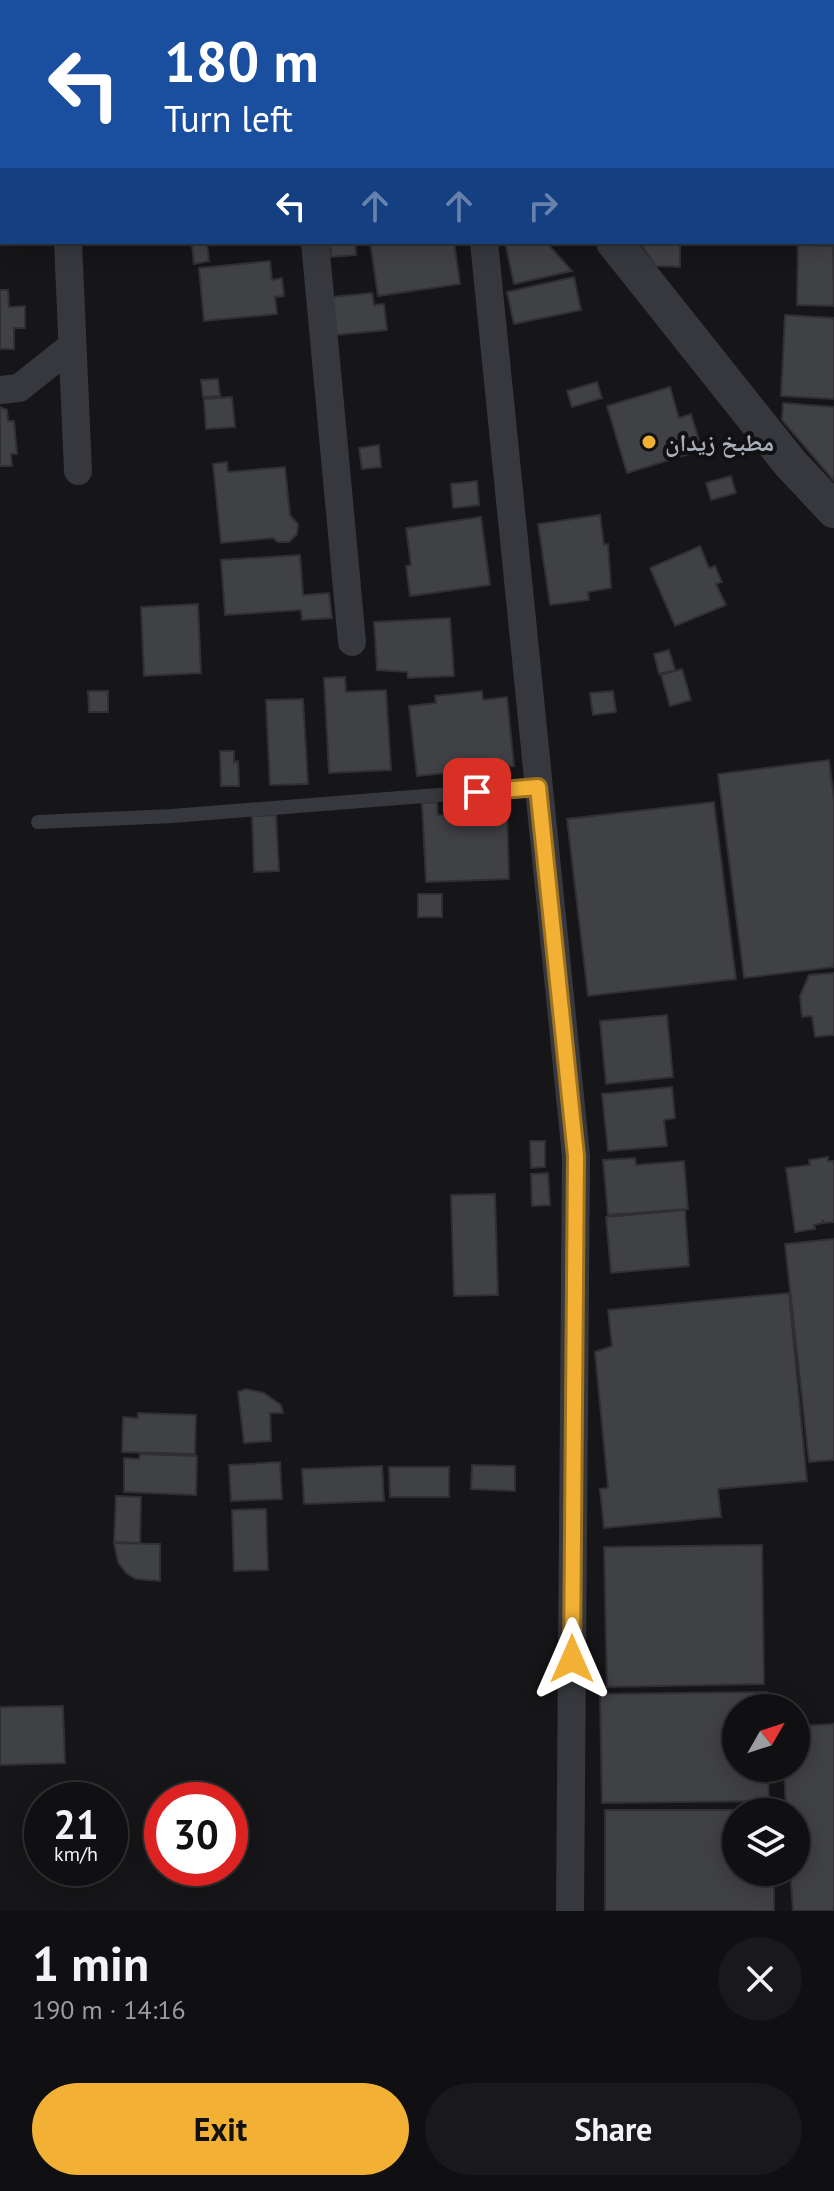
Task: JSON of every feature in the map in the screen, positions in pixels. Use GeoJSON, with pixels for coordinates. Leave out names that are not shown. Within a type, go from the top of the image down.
{"type":"FeatureCollection","features":[{"type":"Feature","properties":{"kind":"street"},"geometry":{"type":"LineString","coordinates":[[68,244],[78,471]]}},
{"type":"Feature","properties":{"kind":"street"},"geometry":{"type":"LineString","coordinates":[[315,244],[352,642]]}},
{"type":"Feature","properties":{"kind":"street"},"geometry":{"type":"LineString","coordinates":[[484,244],[576,1156],[570,1911]]}},
{"type":"Feature","properties":{"kind":"street"},"geometry":{"type":"LineString","coordinates":[[616,244],[790,463],[834,510]]}},
{"type":"Feature","properties":{"kind":"street"},"geometry":{"type":"LineString","coordinates":[[0,390],[19,388],[72,346]]}},
{"type":"Feature","properties":{"kind":"lane"},"geometry":{"type":"LineString","coordinates":[[38,822],[172,816],[538,787]]}},
{"type":"Feature","properties":{"kind":"building"},"geometry":{"type":"Polygon","coordinates":[[[207,244],[209,261],[194,264],[192,245],[207,244]]]}},
{"type":"Feature","properties":{"kind":"building"},"geometry":{"type":"Polygon","coordinates":[[[330,244],[355,244],[356,255],[331,257],[330,244]]]}},
{"type":"Feature","properties":{"kind":"building"},"geometry":{"type":"Polygon","coordinates":[[[370,244],[454,244],[460,284],[378,296],[370,244]]]}},
{"type":"Feature","properties":{"kind":"building"},"geometry":{"type":"Polygon","coordinates":[[[505,244],[548,244],[572,271],[514,284],[505,244]]]}},
{"type":"Feature","properties":{"kind":"building"},"geometry":{"type":"Polygon","coordinates":[[[641,245],[680,245],[680,267],[656,266],[641,245]]]}},
{"type":"Feature","properties":{"kind":"building"},"geometry":{"type":"Polygon","coordinates":[[[798,245],[832,246],[834,306],[797,305],[798,245]]]}},
{"type":"Feature","properties":{"kind":"building"},"geometry":{"type":"Polygon","coordinates":[[[270,261],[272,280],[282,278],[284,296],[275,297],[277,314],[204,321],[199,268],[270,261]]]}},
{"type":"Feature","properties":{"kind":"building"},"geometry":{"type":"Polygon","coordinates":[[[574,277],[581,310],[514,324],[507,292],[574,277]]]}},
{"type":"Feature","properties":{"kind":"building"},"geometry":{"type":"Polygon","coordinates":[[[0,290],[8,290],[9,307],[25,306],[25,328],[14,328],[14,349],[0,349],[0,290]]]}},
{"type":"Feature","properties":{"kind":"building"},"geometry":{"type":"Polygon","coordinates":[[[372,293],[374,305],[384,304],[387,330],[335,335],[331,297],[372,293]]]}},
{"type":"Feature","properties":{"kind":"building"},"geometry":{"type":"Polygon","coordinates":[[[785,315],[834,318],[834,399],[781,396],[785,315]]]}},
{"type":"Feature","properties":{"kind":"building"},"geometry":{"type":"Polygon","coordinates":[[[218,379],[220,396],[203,397],[201,380],[218,379]]]}},
{"type":"Feature","properties":{"kind":"building"},"geometry":{"type":"Polygon","coordinates":[[[597,382],[602,398],[572,407],[567,391],[597,382]]]}},
{"type":"Feature","properties":{"kind":"building"},"geometry":{"type":"Polygon","coordinates":[[[670,387],[679,418],[691,414],[702,450],[627,473],[607,406],[670,387]]]}},
{"type":"Feature","properties":{"kind":"building"},"geometry":{"type":"Polygon","coordinates":[[[232,397],[235,427],[206,429],[204,399],[232,397]]]}},
{"type":"Feature","properties":{"kind":"building"},"geometry":{"type":"Polygon","coordinates":[[[783,403],[834,407],[834,481],[782,420],[783,403]]]}},
{"type":"Feature","properties":{"kind":"building"},"geometry":{"type":"Polygon","coordinates":[[[0,407],[7,410],[8,421],[14,421],[17,454],[11,454],[12,466],[0,466],[0,407]]]}},
{"type":"Feature","properties":{"kind":"building"},"geometry":{"type":"Polygon","coordinates":[[[379,445],[381,467],[362,469],[359,448],[379,445]]]}},
{"type":"Feature","properties":{"kind":"building"},"geometry":{"type":"Polygon","coordinates":[[[227,462],[228,472],[285,467],[290,515],[298,524],[297,534],[289,542],[278,542],[273,538],[221,543],[213,464],[227,462]]]}},
{"type":"Feature","properties":{"kind":"building"},"geometry":{"type":"Polygon","coordinates":[[[731,476],[736,493],[711,500],[706,483],[731,476]]]}},
{"type":"Feature","properties":{"kind":"building"},"geometry":{"type":"Polygon","coordinates":[[[477,481],[479,505],[453,508],[451,484],[477,481]]]}},
{"type":"Feature","properties":{"kind":"building"},"geometry":{"type":"Polygon","coordinates":[[[600,515],[604,545],[608,544],[611,588],[588,592],[589,600],[550,605],[538,524],[600,515]]]}},
{"type":"Feature","properties":{"kind":"building"},"geometry":{"type":"Polygon","coordinates":[[[481,517],[490,585],[410,596],[406,566],[411,565],[406,528],[481,517]]]}},
{"type":"Feature","properties":{"kind":"building"},"geometry":{"type":"Polygon","coordinates":[[[700,546],[709,568],[715,566],[722,582],[716,584],[726,605],[675,626],[650,568],[700,546]]]}},
{"type":"Feature","properties":{"kind":"building"},"geometry":{"type":"Polygon","coordinates":[[[300,555],[303,595],[329,593],[332,618],[302,620],[301,610],[225,615],[221,560],[300,555]]]}},
{"type":"Feature","properties":{"kind":"building"},"geometry":{"type":"Polygon","coordinates":[[[198,604],[201,673],[144,676],[141,607],[198,604]]]}},
{"type":"Feature","properties":{"kind":"building"},"geometry":{"type":"Polygon","coordinates":[[[450,618],[454,676],[408,678],[407,672],[377,670],[374,622],[450,618]]]}},
{"type":"Feature","properties":{"kind":"building"},"geometry":{"type":"Polygon","coordinates":[[[669,650],[675,670],[659,674],[654,654],[669,650]]]}},
{"type":"Feature","properties":{"kind":"building"},"geometry":{"type":"Polygon","coordinates":[[[682,669],[691,700],[670,706],[661,675],[682,669]]]}},
{"type":"Feature","properties":{"kind":"building"},"geometry":{"type":"Polygon","coordinates":[[[345,677],[346,692],[386,690],[391,770],[329,773],[324,678],[345,677]]]}},
{"type":"Feature","properties":{"kind":"building"},"geometry":{"type":"Polygon","coordinates":[[[88,691],[108,691],[108,712],[89,712],[88,691]]]}},
{"type":"Feature","properties":{"kind":"building"},"geometry":{"type":"Polygon","coordinates":[[[482,691],[483,700],[507,697],[514,766],[417,776],[409,706],[436,703],[435,696],[482,691]]]}},
{"type":"Feature","properties":{"kind":"building"},"geometry":{"type":"Polygon","coordinates":[[[613,691],[616,712],[593,715],[590,693],[613,691]]]}},
{"type":"Feature","properties":{"kind":"building"},"geometry":{"type":"Polygon","coordinates":[[[303,699],[308,784],[270,785],[266,700],[303,699]]]}},
{"type":"Feature","properties":{"kind":"building"},"geometry":{"type":"Polygon","coordinates":[[[220,751],[234,751],[234,762],[238,761],[239,786],[221,786],[220,751]]]}},
{"type":"Feature","properties":{"kind":"building"},"geometry":{"type":"Polygon","coordinates":[[[829,760],[834,799],[834,967],[744,978],[718,774],[829,760]]]}},
{"type":"Feature","properties":{"kind":"building"},"geometry":{"type":"Polygon","coordinates":[[[437,802],[438,815],[507,813],[509,879],[426,882],[422,803],[437,802]]]}},
{"type":"Feature","properties":{"kind":"building"},"geometry":{"type":"Polygon","coordinates":[[[714,802],[736,979],[588,996],[567,819],[714,802]]]}},
{"type":"Feature","properties":{"kind":"building"},"geometry":{"type":"Polygon","coordinates":[[[276,815],[279,871],[254,872],[252,816],[276,815]]]}},
{"type":"Feature","properties":{"kind":"building"},"geometry":{"type":"Polygon","coordinates":[[[418,894],[442,894],[442,917],[418,917],[418,894]]]}},
{"type":"Feature","properties":{"kind":"building"},"geometry":{"type":"Polygon","coordinates":[[[834,973],[834,1035],[815,1037],[812,1016],[802,1017],[800,996],[809,975],[834,973]]]}},
{"type":"Feature","properties":{"kind":"building"},"geometry":{"type":"Polygon","coordinates":[[[667,1015],[673,1077],[606,1084],[600,1021],[667,1015]]]}},
{"type":"Feature","properties":{"kind":"building"},"geometry":{"type":"Polygon","coordinates":[[[672,1087],[675,1118],[664,1120],[667,1146],[608,1151],[602,1094],[672,1087]]]}},
{"type":"Feature","properties":{"kind":"building"},"geometry":{"type":"Polygon","coordinates":[[[530,1141],[545,1141],[545,1167],[531,1168],[530,1141]]]}},
{"type":"Feature","properties":{"kind":"building"},"geometry":{"type":"Polygon","coordinates":[[[828,1157],[828,1161],[834,1161],[834,1222],[824,1223],[823,1220],[823,1223],[814,1225],[815,1229],[795,1232],[786,1168],[810,1165],[809,1160],[828,1157]]]}},
{"type":"Feature","properties":{"kind":"building"},"geometry":{"type":"Polygon","coordinates":[[[635,1158],[636,1165],[684,1161],[688,1209],[608,1215],[603,1160],[635,1158]]]}},
{"type":"Feature","properties":{"kind":"building"},"geometry":{"type":"Polygon","coordinates":[[[548,1173],[550,1205],[532,1206],[531,1174],[548,1173]]]}},
{"type":"Feature","properties":{"kind":"building"},"geometry":{"type":"Polygon","coordinates":[[[495,1194],[498,1295],[454,1296],[451,1195],[495,1194]]]}},
{"type":"Feature","properties":{"kind":"building"},"geometry":{"type":"Polygon","coordinates":[[[685,1210],[689,1266],[611,1273],[606,1217],[685,1210]]]}},
{"type":"Feature","properties":{"kind":"building"},"geometry":{"type":"Polygon","coordinates":[[[834,1239],[834,1460],[809,1462],[785,1244],[834,1239]]]}},
{"type":"Feature","properties":{"kind":"building"},"geometry":{"type":"Polygon","coordinates":[[[789,1293],[807,1481],[718,1489],[721,1517],[604,1528],[600,1489],[608,1488],[595,1352],[612,1346],[608,1310],[789,1293]]]}},
{"type":"Feature","properties":{"kind":"building"},"geometry":{"type":"Polygon","coordinates":[[[246,1389],[264,1393],[281,1405],[283,1413],[270,1413],[271,1441],[244,1443],[238,1392],[246,1389]]]}},
{"type":"Feature","properties":{"kind":"building"},"geometry":{"type":"Polygon","coordinates":[[[138,1413],[196,1415],[195,1454],[122,1452],[123,1417],[138,1418],[138,1413]]]}},
{"type":"Feature","properties":{"kind":"building"},"geometry":{"type":"Polygon","coordinates":[[[140,1454],[197,1456],[196,1495],[124,1492],[124,1458],[139,1459],[140,1454]]]}},
{"type":"Feature","properties":{"kind":"building"},"geometry":{"type":"Polygon","coordinates":[[[280,1462],[282,1499],[231,1501],[229,1465],[280,1462]]]}},
{"type":"Feature","properties":{"kind":"building"},"geometry":{"type":"Polygon","coordinates":[[[472,1465],[515,1466],[515,1491],[471,1489],[472,1465]]]}},
{"type":"Feature","properties":{"kind":"building"},"geometry":{"type":"Polygon","coordinates":[[[382,1466],[384,1501],[304,1504],[302,1469],[382,1466]]]}},
{"type":"Feature","properties":{"kind":"building"},"geometry":{"type":"Polygon","coordinates":[[[389,1467],[449,1467],[449,1497],[390,1497],[389,1467]]]}},
{"type":"Feature","properties":{"kind":"building"},"geometry":{"type":"Polygon","coordinates":[[[116,1496],[141,1497],[140,1543],[114,1542],[116,1496]]]}},
{"type":"Feature","properties":{"kind":"building"},"geometry":{"type":"Polygon","coordinates":[[[266,1509],[268,1570],[234,1571],[232,1510],[266,1509]]]}},
{"type":"Feature","properties":{"kind":"building"},"geometry":{"type":"Polygon","coordinates":[[[114,1543],[160,1544],[160,1581],[136,1579],[126,1573],[118,1562],[114,1543]]]}},
{"type":"Feature","properties":{"kind":"building"},"geometry":{"type":"Polygon","coordinates":[[[762,1545],[764,1684],[607,1687],[604,1547],[762,1545]]]}},
{"type":"Feature","properties":{"kind":"building"},"geometry":{"type":"Polygon","coordinates":[[[767,1692],[722,1694],[722,1782],[768,1782],[769,1798],[602,1803],[600,1694],[767,1692]]]}},
{"type":"Feature","properties":{"kind":"building"},"geometry":{"type":"Polygon","coordinates":[[[63,1706],[65,1763],[0,1765],[0,1707],[63,1706]]]}},
{"type":"Feature","properties":{"kind":"building"},"geometry":{"type":"Polygon","coordinates":[[[834,1724],[834,1911],[793,1911],[791,1886],[810,1886],[810,1798],[785,1798],[785,1782],[810,1782],[810,1725],[834,1724]]]}},
{"type":"Feature","properties":{"kind":"building"},"geometry":{"type":"Polygon","coordinates":[[[605,1810],[722,1810],[722,1886],[774,1886],[774,1911],[605,1911],[605,1810]]]}},
{"type":"Feature","properties":{"kind":"place","name":"مطبخ زيدان"},"geometry":{"type":"Point","coordinates":[649,442]}},
{"type":"Feature","properties":{"kind":"route"},"geometry":{"type":"LineString","coordinates":[[477,792],[538,787],[576,1156],[572,1659]]}}]}
